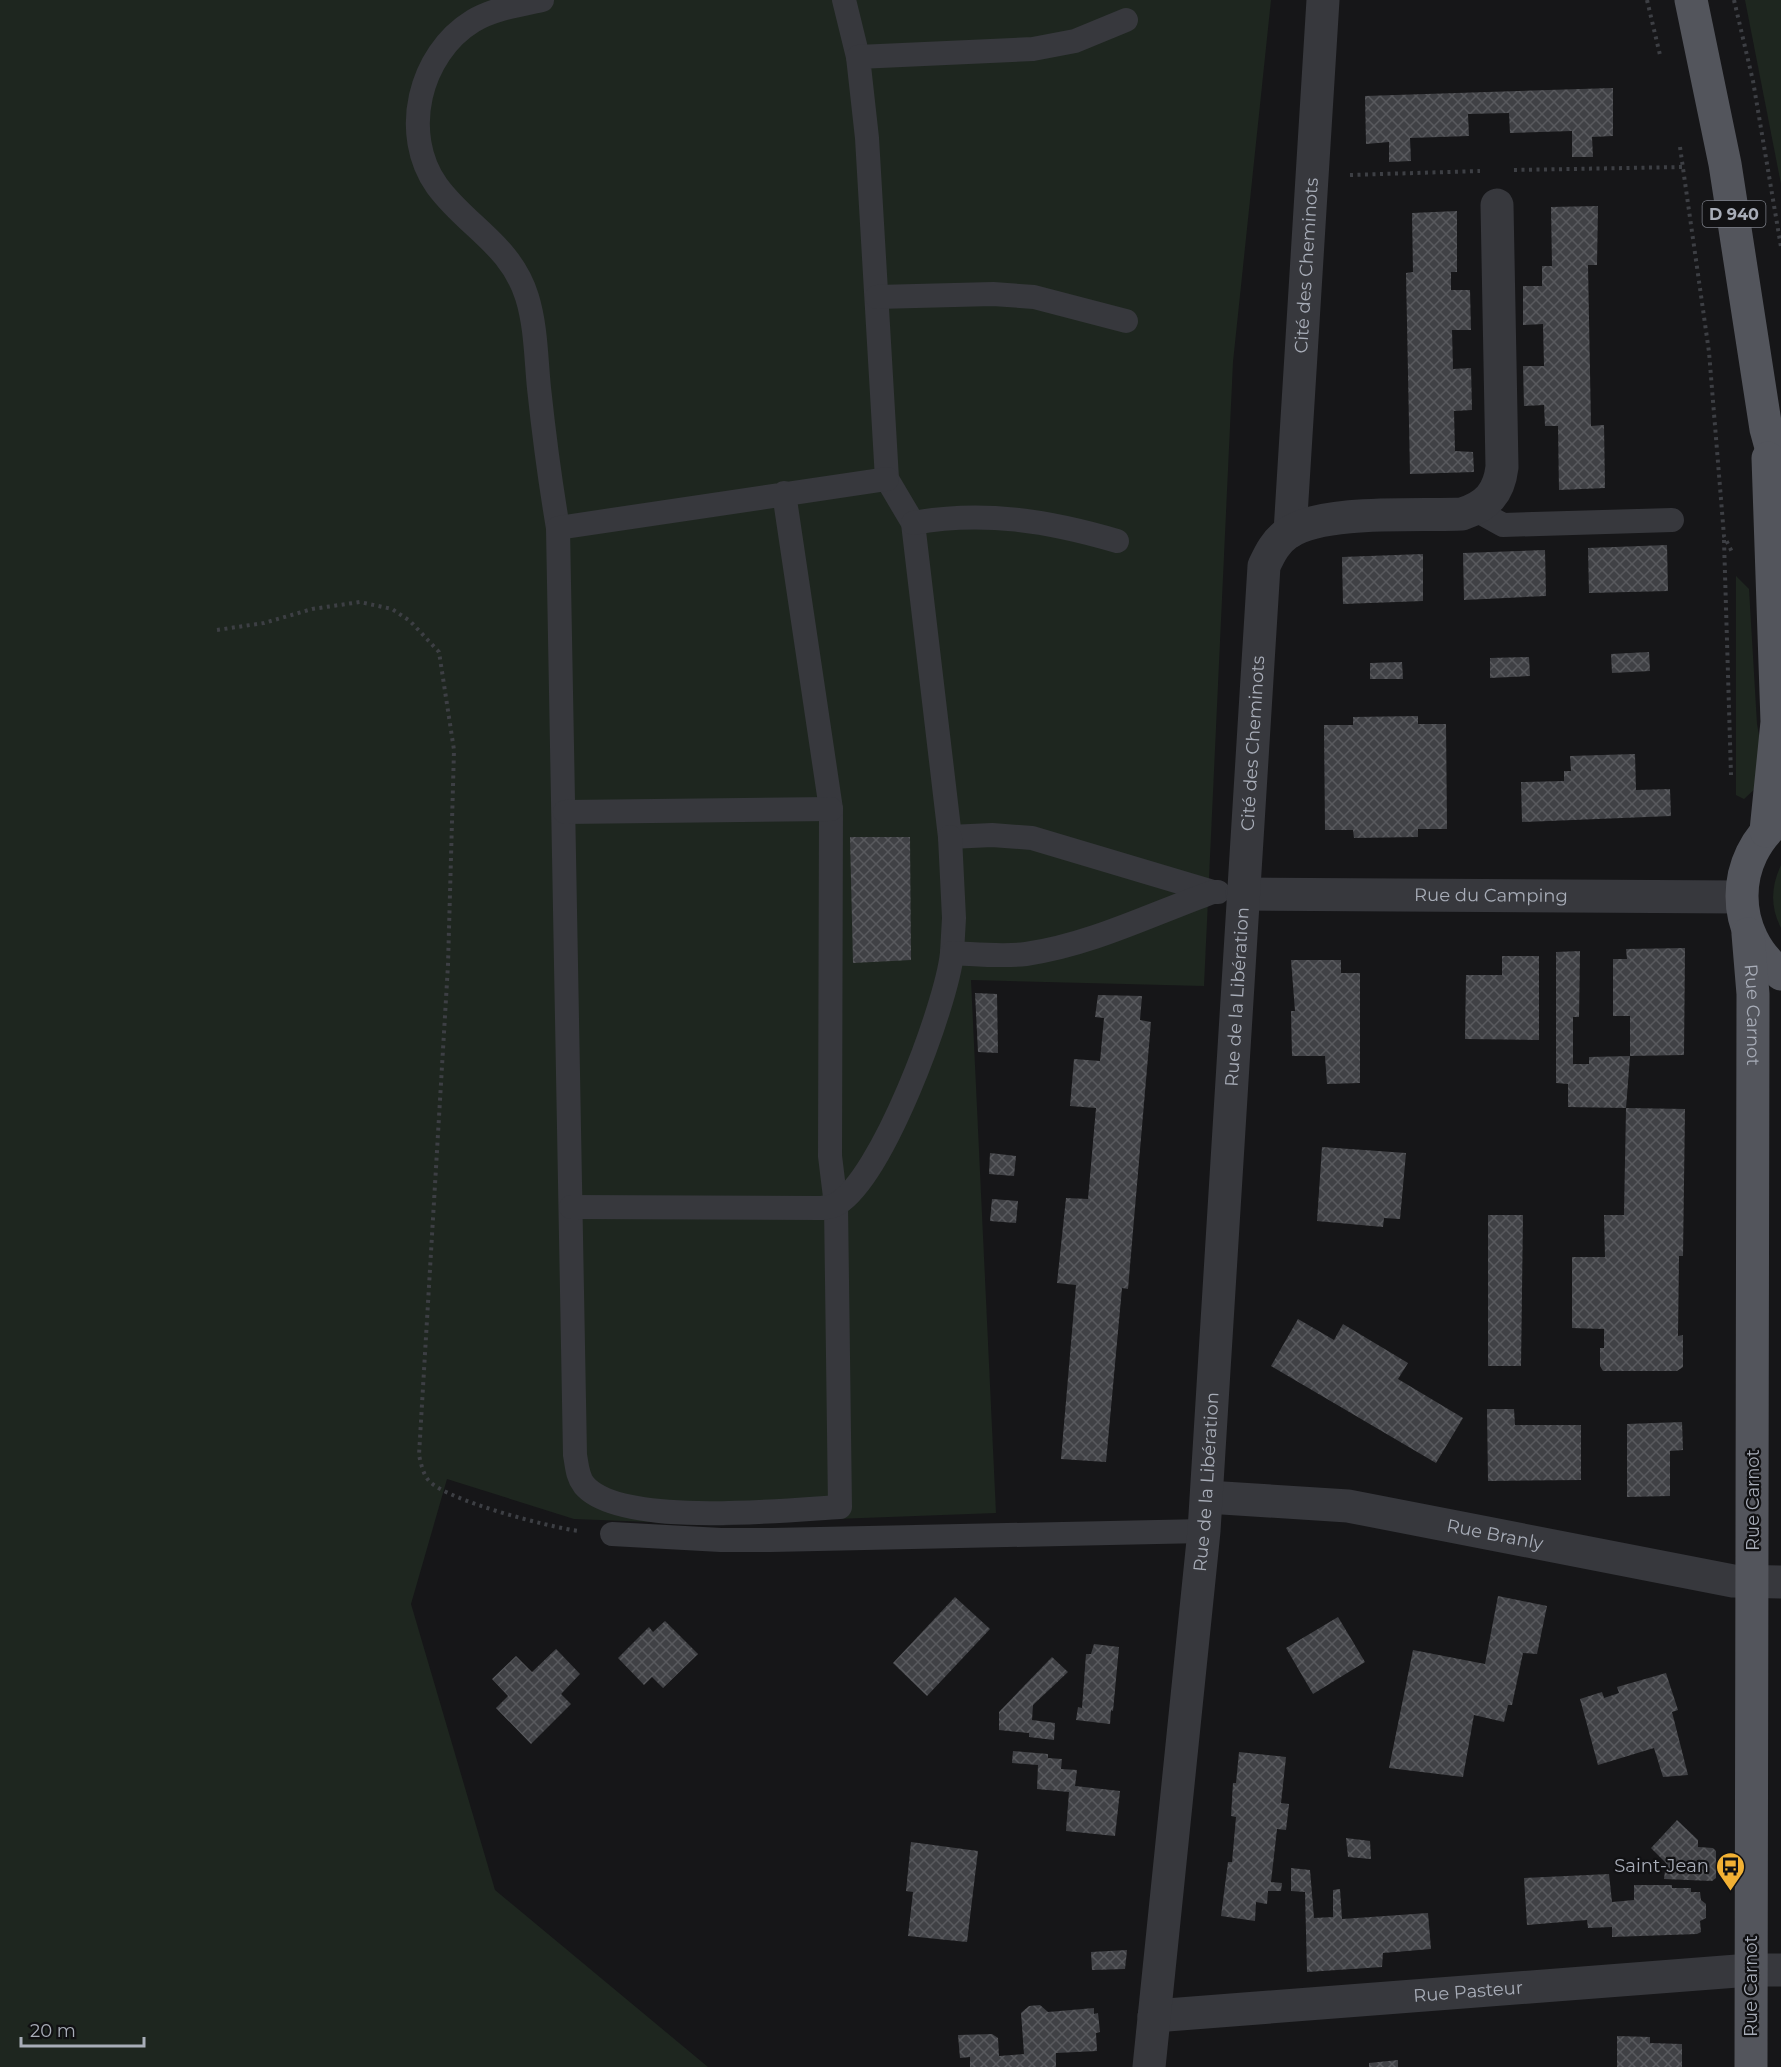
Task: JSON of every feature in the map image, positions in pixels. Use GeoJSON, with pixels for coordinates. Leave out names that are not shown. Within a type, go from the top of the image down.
{"type":"FeatureCollection","features":[{"type":"Feature","properties":{"kind":"main road","name":"D 940"},"geometry":{"type":"LineString","coordinates":[[1691,0],[1725,164],[1766,429],[1777,722],[1774,824]]}},
{"type":"Feature","properties":{"kind":"main road","name":"D 940"},"geometry":{"type":"LineString","coordinates":[[1766,429],[1781,484]]}},
{"type":"Feature","properties":{"kind":"main road","name":"Rue Carnot"},"geometry":{"type":"LineString","coordinates":[[1751,2067],[1766,1970],[1767,1582],[1753,987],[1748,934],[1741,897],[1745,867],[1774,824]]}},
{"type":"Feature","properties":{"kind":"main road"},"geometry":{"type":"LineString","coordinates":[[1748,934],[1765,960],[1781,974]]}},
{"type":"Feature","properties":{"kind":"street","name":"Cité des Cheminots"},"geometry":{"type":"LineString","coordinates":[[1290,532],[1323,0]]}},
{"type":"Feature","properties":{"kind":"street"},"geometry":{"type":"LineString","coordinates":[[1476,510],[1495,493],[1502,467],[1497,205]]}},
{"type":"Feature","properties":{"kind":"street","name":"Cité des Cheminots"},"geometry":{"type":"LineString","coordinates":[[1227,893],[1262,580],[1270,552],[1290,532],[1326,520],[1345,517],[1462,514],[1476,510]]}},
{"type":"Feature","properties":{"kind":"street","name":"Rue du Camping"},"geometry":{"type":"LineString","coordinates":[[1227,893],[1741,897]]}},
{"type":"Feature","properties":{"kind":"street","name":"Rue de la Libération"},"geometry":{"type":"LineString","coordinates":[[1149,2067],[1207,1497],[1227,893]]}},
{"type":"Feature","properties":{"kind":"street","name":"Rue Branly"},"geometry":{"type":"LineString","coordinates":[[1207,1497],[1348,1506],[1713,1577],[1767,1582]]}},
{"type":"Feature","properties":{"kind":"street","name":"Rue Pasteur"},"geometry":{"type":"LineString","coordinates":[[1154,2016],[1766,1970]]}},
{"type":"Feature","properties":{"kind":"lane"},"geometry":{"type":"LineString","coordinates":[[542,0],[489,13],[472,21],[455,35],[431,66],[422,88],[418,129],[420,147],[435,183],[460,213],[502,250],[513,264],[528,299],[558,528],[575,1455],[578,1473],[584,1485],[610,1500],[658,1510],[724,1515],[840,1507],[836,1205],[830,1156],[831,809],[784,494]]}},
{"type":"Feature","properties":{"kind":"lane"},"geometry":{"type":"LineString","coordinates":[[571,1207],[822,1208],[836,1205],[868,1170],[898,1117],[950,978],[954,910],[950,837],[913,523],[887,478],[867,138],[858,57],[844,0]]}},
{"type":"Feature","properties":{"kind":"lane"},"geometry":{"type":"LineString","coordinates":[[858,57],[1033,49],[1075,41],[1126,20]]}},
{"type":"Feature","properties":{"kind":"lane"},"geometry":{"type":"LineString","coordinates":[[877,297],[993,294],[1034,297],[1126,321]]}},
{"type":"Feature","properties":{"kind":"lane"},"geometry":{"type":"LineString","coordinates":[[558,528],[887,478]]}},
{"type":"Feature","properties":{"kind":"lane"},"geometry":{"type":"LineString","coordinates":[[1476,510],[1503,525],[1672,520]]}},
{"type":"Feature","properties":{"kind":"lane"},"geometry":{"type":"LineString","coordinates":[[913,523],[968,516],[1000,518],[1049,523],[1117,541]]}},
{"type":"Feature","properties":{"kind":"lane"},"geometry":{"type":"LineString","coordinates":[[565,812],[831,809]]}},
{"type":"Feature","properties":{"kind":"lane"},"geometry":{"type":"LineString","coordinates":[[950,837],[1032,838],[1227,893]]}},
{"type":"Feature","properties":{"kind":"lane"},"geometry":{"type":"LineString","coordinates":[[952,953],[1023,954],[1046,951],[1227,893]]}},
{"type":"Feature","properties":{"kind":"lane"},"geometry":{"type":"LineString","coordinates":[[612,1534],[761,1540],[1204,1531]]}},
{"type":"Feature","properties":{"kind":"path"},"geometry":{"type":"LineString","coordinates":[[1647,0],[1663,66]]}},
{"type":"Feature","properties":{"kind":"path"},"geometry":{"type":"LineString","coordinates":[[1734,0],[1753,81],[1781,247]]}},
{"type":"Feature","properties":{"kind":"path"},"geometry":{"type":"LineString","coordinates":[[1678,136],[1707,342],[1724,536],[1731,786]]}},
{"type":"Feature","properties":{"kind":"path"},"geometry":{"type":"LineString","coordinates":[[1724,536],[1741,568],[1774,598]]}},
{"type":"Feature","properties":{"kind":"path"},"geometry":{"type":"LineString","coordinates":[[217,630],[264,623],[312,609],[360,602],[392,609],[410,621],[439,652],[454,750],[448,965],[419,1455],[422,1469],[429,1480],[458,1496],[550,1527],[612,1534]]}},
{"type":"Feature","properties":{"kind":"shaded area"},"geometry":{"type":"Polygon","coordinates":[[[0,0],[1271,0],[1233,362],[1204,986],[971,980],[996,1513],[702,1524],[574,1519],[447,1479],[411,1604],[495,1890],[708,2067],[0,2067],[0,0]]]}},
{"type":"Feature","properties":{"kind":"shaded area"},"geometry":{"type":"Polygon","coordinates":[[[1745,0],[1781,0],[1781,184],[1745,0]]]}},
{"type":"Feature","properties":{"kind":"shaded area"},"geometry":{"type":"Polygon","coordinates":[[[1736,576],[1749,589],[1760,741],[1759,785],[1744,799],[1736,795],[1736,576]]]}},
{"type":"Feature","properties":{"kind":"shaded area"},"geometry":{"type":"Polygon","coordinates":[[[1781,865],[1781,928],[1775,912],[1773,896],[1775,881],[1781,865]]]}},
{"type":"Feature","properties":{"kind":"building"},"geometry":{"type":"Polygon","coordinates":[[[1613,88],[1613,136],[1592,137],[1593,157],[1572,157],[1572,131],[1510,133],[1509,113],[1468,114],[1469,136],[1410,138],[1411,161],[1389,162],[1389,142],[1366,144],[1365,96],[1613,88]]]}},
{"type":"Feature","properties":{"kind":"building"},"geometry":{"type":"Polygon","coordinates":[[[1598,206],[1597,265],[1588,265],[1591,426],[1604,425],[1605,488],[1559,490],[1558,426],[1545,426],[1544,405],[1524,406],[1523,366],[1544,366],[1543,324],[1523,325],[1523,286],[1542,286],[1542,266],[1552,266],[1551,207],[1598,206]]]}},
{"type":"Feature","properties":{"kind":"building"},"geometry":{"type":"Polygon","coordinates":[[[1457,211],[1457,272],[1451,272],[1451,290],[1470,290],[1471,330],[1452,330],[1453,369],[1471,368],[1472,410],[1454,411],[1455,451],[1473,452],[1474,472],[1410,474],[1406,273],[1413,272],[1412,213],[1457,211]]]}},
{"type":"Feature","properties":{"kind":"building"},"geometry":{"type":"Polygon","coordinates":[[[1667,545],[1668,591],[1589,593],[1588,548],[1667,545]]]}},
{"type":"Feature","properties":{"kind":"building"},"geometry":{"type":"Polygon","coordinates":[[[1545,550],[1546,596],[1464,600],[1463,553],[1545,550]]]}},
{"type":"Feature","properties":{"kind":"building"},"geometry":{"type":"Polygon","coordinates":[[[1423,554],[1423,601],[1343,604],[1342,557],[1423,554]]]}},
{"type":"Feature","properties":{"kind":"building"},"geometry":{"type":"Polygon","coordinates":[[[1649,652],[1650,671],[1612,673],[1611,654],[1649,652]]]}},
{"type":"Feature","properties":{"kind":"building"},"geometry":{"type":"Polygon","coordinates":[[[1529,657],[1530,676],[1490,678],[1490,658],[1529,657]]]}},
{"type":"Feature","properties":{"kind":"building"},"geometry":{"type":"Polygon","coordinates":[[[1402,662],[1403,679],[1370,679],[1370,663],[1402,662]]]}},
{"type":"Feature","properties":{"kind":"building"},"geometry":{"type":"Polygon","coordinates":[[[1418,716],[1418,724],[1446,724],[1447,829],[1418,829],[1418,837],[1354,838],[1353,830],[1325,830],[1324,725],[1353,725],[1353,717],[1418,716]]]}},
{"type":"Feature","properties":{"kind":"building"},"geometry":{"type":"Polygon","coordinates":[[[1635,754],[1636,790],[1670,789],[1671,816],[1522,822],[1521,782],[1564,781],[1564,771],[1571,771],[1570,756],[1635,754]]]}},
{"type":"Feature","properties":{"kind":"building"},"geometry":{"type":"Polygon","coordinates":[[[850,837],[910,837],[911,960],[853,963],[850,837]]]}},
{"type":"Feature","properties":{"kind":"building"},"geometry":{"type":"Polygon","coordinates":[[[1685,948],[1684,1055],[1630,1056],[1630,1016],[1613,1016],[1613,959],[1627,959],[1626,949],[1685,948]]]}},
{"type":"Feature","properties":{"kind":"building"},"geometry":{"type":"Polygon","coordinates":[[[1580,951],[1579,1017],[1573,1017],[1573,1064],[1589,1064],[1589,1057],[1630,1056],[1626,1108],[1568,1107],[1568,1084],[1556,1083],[1556,952],[1580,951]]]}},
{"type":"Feature","properties":{"kind":"building"},"geometry":{"type":"Polygon","coordinates":[[[1502,956],[1539,956],[1539,1040],[1465,1039],[1466,975],[1502,975],[1502,956]]]}},
{"type":"Feature","properties":{"kind":"building"},"geometry":{"type":"Polygon","coordinates":[[[1291,960],[1341,960],[1341,973],[1360,973],[1360,1083],[1327,1084],[1325,1056],[1292,1056],[1291,1011],[1295,1011],[1291,960]]]}},
{"type":"Feature","properties":{"kind":"building"},"geometry":{"type":"Polygon","coordinates":[[[975,993],[997,994],[998,1053],[978,1052],[975,993]]]}},
{"type":"Feature","properties":{"kind":"building"},"geometry":{"type":"Polygon","coordinates":[[[1098,995],[1142,996],[1140,1020],[1151,1022],[1128,1289],[1122,1288],[1106,1462],[1061,1459],[1076,1285],[1057,1283],[1066,1198],[1088,1199],[1096,1108],[1070,1106],[1074,1059],[1100,1061],[1104,1018],[1095,1017],[1098,995]]]}},
{"type":"Feature","properties":{"kind":"building"},"geometry":{"type":"Polygon","coordinates":[[[1626,1108],[1685,1109],[1683,1256],[1679,1256],[1678,1336],[1683,1335],[1683,1367],[1677,1371],[1603,1371],[1600,1366],[1600,1348],[1604,1348],[1604,1329],[1572,1328],[1572,1257],[1605,1257],[1604,1215],[1624,1215],[1626,1108]]]}},
{"type":"Feature","properties":{"kind":"building"},"geometry":{"type":"Polygon","coordinates":[[[1322,1147],[1406,1153],[1400,1219],[1384,1218],[1383,1227],[1317,1221],[1322,1147]]]}},
{"type":"Feature","properties":{"kind":"building"},"geometry":{"type":"Polygon","coordinates":[[[990,1153],[1016,1156],[1014,1176],[989,1174],[990,1153]]]}},
{"type":"Feature","properties":{"kind":"building"},"geometry":{"type":"Polygon","coordinates":[[[992,1199],[1018,1201],[1016,1223],[990,1221],[992,1199]]]}},
{"type":"Feature","properties":{"kind":"building"},"geometry":{"type":"Polygon","coordinates":[[[1488,1215],[1523,1215],[1521,1366],[1488,1366],[1488,1215]]]}},
{"type":"Feature","properties":{"kind":"building"},"geometry":{"type":"Polygon","coordinates":[[[1298,1319],[1334,1340],[1343,1324],[1408,1363],[1398,1379],[1463,1418],[1436,1463],[1271,1366],[1298,1319]]]}},
{"type":"Feature","properties":{"kind":"building"},"geometry":{"type":"Polygon","coordinates":[[[1487,1409],[1514,1409],[1515,1425],[1581,1425],[1581,1480],[1488,1481],[1487,1409]]]}},
{"type":"Feature","properties":{"kind":"building"},"geometry":{"type":"Polygon","coordinates":[[[1682,1422],[1683,1450],[1670,1451],[1670,1496],[1627,1497],[1627,1424],[1682,1422]]]}},
{"type":"Feature","properties":{"kind":"building"},"geometry":{"type":"Polygon","coordinates":[[[1498,1596],[1547,1606],[1537,1654],[1523,1653],[1512,1705],[1508,1705],[1504,1722],[1474,1715],[1463,1777],[1389,1768],[1413,1650],[1485,1664],[1498,1596]]]}},
{"type":"Feature","properties":{"kind":"building"},"geometry":{"type":"Polygon","coordinates":[[[955,1597],[990,1629],[927,1696],[893,1663],[955,1597]]]}},
{"type":"Feature","properties":{"kind":"building"},"geometry":{"type":"Polygon","coordinates":[[[1338,1617],[1365,1662],[1313,1694],[1286,1648],[1338,1617]]]}},
{"type":"Feature","properties":{"kind":"building"},"geometry":{"type":"Polygon","coordinates":[[[665,1621],[698,1654],[663,1688],[652,1677],[644,1685],[618,1658],[649,1627],[653,1632],[665,1621]]]}},
{"type":"Feature","properties":{"kind":"building"},"geometry":{"type":"Polygon","coordinates":[[[1094,1644],[1119,1647],[1110,1724],[1076,1720],[1078,1707],[1082,1708],[1086,1654],[1091,1654],[1094,1644]]]}},
{"type":"Feature","properties":{"kind":"building"},"geometry":{"type":"Polygon","coordinates":[[[556,1649],[580,1674],[561,1694],[571,1704],[531,1744],[496,1708],[508,1696],[492,1679],[516,1656],[532,1672],[556,1649]]]}},
{"type":"Feature","properties":{"kind":"building"},"geometry":{"type":"Polygon","coordinates":[[[1052,1657],[1068,1672],[1033,1705],[1032,1720],[1055,1723],[1054,1740],[1029,1737],[1029,1733],[999,1730],[999,1712],[1052,1657]]]}},
{"type":"Feature","properties":{"kind":"building"},"geometry":{"type":"Polygon","coordinates":[[[1666,1673],[1678,1710],[1672,1712],[1688,1775],[1663,1777],[1654,1748],[1598,1765],[1580,1699],[1602,1692],[1604,1698],[1619,1693],[1617,1687],[1666,1673]]]}},
{"type":"Feature","properties":{"kind":"building"},"geometry":{"type":"Polygon","coordinates":[[[1013,1751],[1048,1754],[1048,1758],[1062,1759],[1061,1769],[1077,1770],[1075,1786],[1120,1791],[1115,1836],[1066,1831],[1069,1792],[1037,1789],[1038,1765],[1012,1763],[1013,1751]]]}},
{"type":"Feature","properties":{"kind":"building"},"geometry":{"type":"Polygon","coordinates":[[[1239,1752],[1286,1757],[1281,1803],[1289,1804],[1286,1830],[1277,1829],[1271,1882],[1282,1883],[1281,1891],[1268,1891],[1267,1904],[1256,1902],[1255,1921],[1221,1916],[1228,1862],[1232,1862],[1236,1817],[1231,1816],[1233,1783],[1236,1783],[1239,1752]]]}},
{"type":"Feature","properties":{"kind":"building"},"geometry":{"type":"Polygon","coordinates":[[[1677,1820],[1698,1840],[1698,1847],[1713,1848],[1716,1851],[1716,1878],[1712,1881],[1664,1879],[1666,1863],[1651,1848],[1677,1820]]]}},
{"type":"Feature","properties":{"kind":"building"},"geometry":{"type":"Polygon","coordinates":[[[1346,1838],[1370,1841],[1371,1859],[1348,1857],[1346,1838]]]}},
{"type":"Feature","properties":{"kind":"building"},"geometry":{"type":"Polygon","coordinates":[[[911,1842],[978,1851],[967,1942],[908,1936],[913,1892],[906,1891],[911,1842]]]}},
{"type":"Feature","properties":{"kind":"building"},"geometry":{"type":"Polygon","coordinates":[[[1291,1868],[1310,1870],[1314,1918],[1333,1917],[1333,1890],[1340,1889],[1342,1919],[1428,1913],[1431,1949],[1383,1953],[1382,1967],[1307,1972],[1305,1892],[1291,1891],[1291,1868]]]}},
{"type":"Feature","properties":{"kind":"building"},"geometry":{"type":"Polygon","coordinates":[[[1609,1874],[1612,1902],[1634,1900],[1634,1885],[1672,1885],[1672,1888],[1691,1888],[1691,1892],[1700,1892],[1701,1900],[1706,1904],[1706,1918],[1700,1921],[1701,1932],[1612,1937],[1612,1927],[1588,1928],[1587,1920],[1527,1925],[1524,1878],[1609,1874]]]}},
{"type":"Feature","properties":{"kind":"building"},"geometry":{"type":"Polygon","coordinates":[[[1127,1950],[1125,1969],[1092,1970],[1091,1952],[1127,1950]]]}},
{"type":"Feature","properties":{"kind":"building"},"geometry":{"type":"Polygon","coordinates":[[[1040,2005],[1048,2012],[1094,2008],[1094,2014],[1098,2013],[1100,2032],[1096,2033],[1097,2051],[1056,2053],[1056,2067],[970,2067],[970,2057],[960,2058],[958,2035],[992,2034],[998,2038],[999,2056],[1024,2054],[1021,2013],[1029,2006],[1040,2005]]]}},
{"type":"Feature","properties":{"kind":"building"},"geometry":{"type":"Polygon","coordinates":[[[1617,2036],[1650,2037],[1650,2043],[1682,2044],[1682,2067],[1617,2067],[1617,2036]]]}},
{"type":"Feature","properties":{"kind":"building"},"geometry":{"type":"Polygon","coordinates":[[[1398,2060],[1398,2067],[1369,2067],[1369,2063],[1398,2060]]]}},
{"type":"Feature","properties":{"kind":"place","name":"Saint-Jean"},"geometry":{"type":"Point","coordinates":[1730,1892]}}]}
